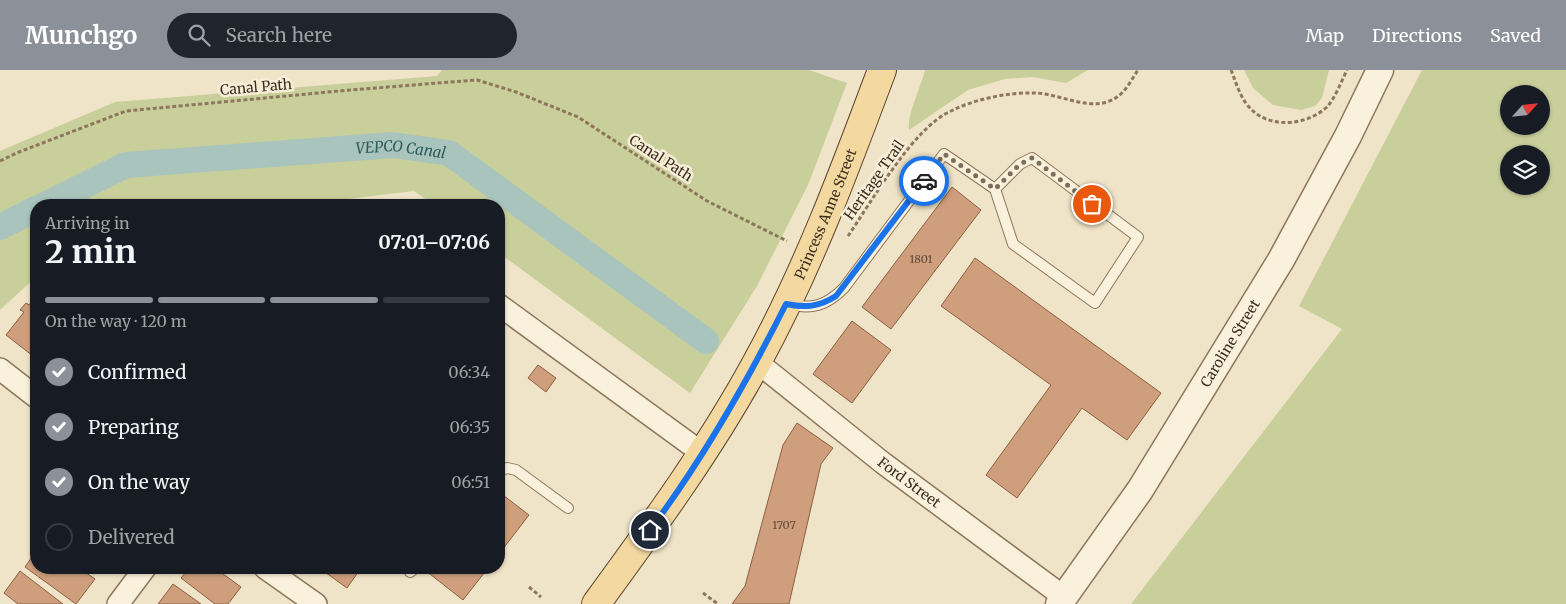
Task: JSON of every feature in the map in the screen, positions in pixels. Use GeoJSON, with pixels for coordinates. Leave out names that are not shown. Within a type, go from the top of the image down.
{"type":"FeatureCollection","features":[{"type":"Feature","properties":{"kind":"main road","name":"Princess Anne Street"},"geometry":{"type":"LineString","coordinates":[[596,604],[662,515],[757,362],[786,304],[829,209],[882,70]]}},
{"type":"Feature","properties":{"kind":"street","name":"Caroline Street"},"geometry":{"type":"LineString","coordinates":[[1061,601],[1140,490],[1281,260],[1348,136],[1380,70]]}},
{"type":"Feature","properties":{"kind":"street"},"geometry":{"type":"LineString","coordinates":[[505,309],[702,453]]}},
{"type":"Feature","properties":{"kind":"street","name":"Ford Street"},"geometry":{"type":"LineString","coordinates":[[757,362],[883,463],[1061,601]]}},
{"type":"Feature","properties":{"kind":"street"},"geometry":{"type":"LineString","coordinates":[[0,369],[30,392]]}},
{"type":"Feature","properties":{"kind":"street"},"geometry":{"type":"LineString","coordinates":[[118,604],[140,574]]}},
{"type":"Feature","properties":{"kind":"street"},"geometry":{"type":"LineString","coordinates":[[274,574],[316,604]]}},
{"type":"Feature","properties":{"kind":"lane"},"geometry":{"type":"LineString","coordinates":[[786,304],[812,307],[829,301],[836,296],[944,154],[995,189],[1013,244],[1095,303],[1138,237],[1032,158],[1020,164],[995,189]]}},
{"type":"Feature","properties":{"kind":"lane"},"geometry":{"type":"LineString","coordinates":[[505,469],[516,470],[568,508]]}},
{"type":"Feature","properties":{"kind":"path","name":"Heritage Trail"},"geometry":{"type":"LineString","coordinates":[[846,239],[907,149],[934,122],[950,111],[977,101],[1036,93],[1085,104],[1102,103],[1117,97],[1138,70]]}},
{"type":"Feature","properties":{"kind":"path"},"geometry":{"type":"LineString","coordinates":[[1231,70],[1237,87],[1249,108],[1262,118],[1284,123],[1298,122],[1312,117],[1328,106],[1347,70]]}},
{"type":"Feature","properties":{"kind":"path","name":"Canal Path"},"geometry":{"type":"LineString","coordinates":[[0,161],[126,111],[477,80],[516,92],[578,116],[707,201],[783,240]]}},
{"type":"Feature","properties":{"kind":"path"},"geometry":{"type":"LineString","coordinates":[[529,587],[541,597]]}},
{"type":"Feature","properties":{"kind":"path"},"geometry":{"type":"LineString","coordinates":[[703,593],[718,604]]}},
{"type":"Feature","properties":{"kind":"green space"},"geometry":{"type":"Polygon","coordinates":[[[442,70],[809,70],[847,83],[808,185],[757,286],[690,393],[505,257],[505,199],[425,199],[414,191],[348,199],[30,199],[30,282],[0,310],[0,151],[115,102],[437,76],[442,70]]]}},
{"type":"Feature","properties":{"kind":"green space"},"geometry":{"type":"Polygon","coordinates":[[[925,70],[1088,70],[1066,83],[1033,77],[1005,79],[968,90],[909,130],[912,108],[925,70]]]}},
{"type":"Feature","properties":{"kind":"green space"},"geometry":{"type":"Polygon","coordinates":[[[1244,70],[1329,70],[1322,98],[1315,106],[1301,110],[1273,105],[1253,88],[1244,70]]]}},
{"type":"Feature","properties":{"kind":"green space"},"geometry":{"type":"Polygon","coordinates":[[[1422,70],[1566,70],[1566,604],[1131,604],[1342,329],[1299,306],[1422,70]]]}},
{"type":"Feature","properties":{"kind":"building"},"geometry":{"type":"Polygon","coordinates":[[[952,187],[981,210],[891,329],[862,307],[952,187]]]}},
{"type":"Feature","properties":{"kind":"building"},"geometry":{"type":"Polygon","coordinates":[[[975,258],[1161,393],[1127,440],[1082,408],[1017,498],[986,475],[1051,385],[941,306],[975,258]]]}},
{"type":"Feature","properties":{"kind":"building"},"geometry":{"type":"Polygon","coordinates":[[[26,303],[29,305],[30,304],[30,354],[6,335],[24,312],[20,310],[26,303]]]}},
{"type":"Feature","properties":{"kind":"building"},"geometry":{"type":"Polygon","coordinates":[[[852,321],[891,350],[852,403],[813,374],[852,321]]]}},
{"type":"Feature","properties":{"kind":"building"},"geometry":{"type":"Polygon","coordinates":[[[538,365],[556,378],[546,392],[528,378],[538,365]]]}},
{"type":"Feature","properties":{"kind":"building"},"geometry":{"type":"Polygon","coordinates":[[[797,423],[833,448],[821,464],[789,604],[732,604],[745,586],[783,445],[797,423]]]}},
{"type":"Feature","properties":{"kind":"building"},"geometry":{"type":"Polygon","coordinates":[[[505,497],[529,515],[505,546],[505,497]]]}},
{"type":"Feature","properties":{"kind":"building"},"geometry":{"type":"Polygon","coordinates":[[[30,560],[30,571],[25,567],[30,560]]]}},
{"type":"Feature","properties":{"kind":"building"},"geometry":{"type":"Polygon","coordinates":[[[20,571],[63,604],[18,604],[4,593],[20,571]]]}},
{"type":"Feature","properties":{"kind":"building"},"geometry":{"type":"Polygon","coordinates":[[[35,574],[88,574],[95,579],[76,604],[35,574]]]}},
{"type":"Feature","properties":{"kind":"building"},"geometry":{"type":"Polygon","coordinates":[[[184,574],[223,574],[241,587],[228,604],[215,604],[181,578],[184,574]]]}},
{"type":"Feature","properties":{"kind":"building"},"geometry":{"type":"Polygon","coordinates":[[[328,574],[357,574],[347,588],[328,574]]]}},
{"type":"Feature","properties":{"kind":"building"},"geometry":{"type":"Polygon","coordinates":[[[430,574],[483,574],[463,600],[430,574]]]}},
{"type":"Feature","properties":{"kind":"building"},"geometry":{"type":"Polygon","coordinates":[[[173,584],[201,604],[158,604],[173,584]]]}},
{"type":"Feature","properties":{"kind":"waterway","name":"VEPCO Canal"},"geometry":{"type":"LineString","coordinates":[[57,199],[126,165],[393,145],[449,153],[706,341]]}},
{"type":"Feature","properties":{"kind":"waterway","name":"VEPCO Canal"},"geometry":{"type":"LineString","coordinates":[[0,227],[30,212]]}},
{"type":"Feature","properties":{"kind":"way so far"},"geometry":{"type":"LineString","coordinates":[[924,181],[944,154],[995,189],[1020,164],[1032,158],[1092,204]]}},
{"type":"Feature","properties":{"kind":"route"},"geometry":{"type":"LineString","coordinates":[[650,530],[662,515],[730,408],[757,362],[786,304],[812,307],[829,301],[836,296],[924,181]]}}]}
